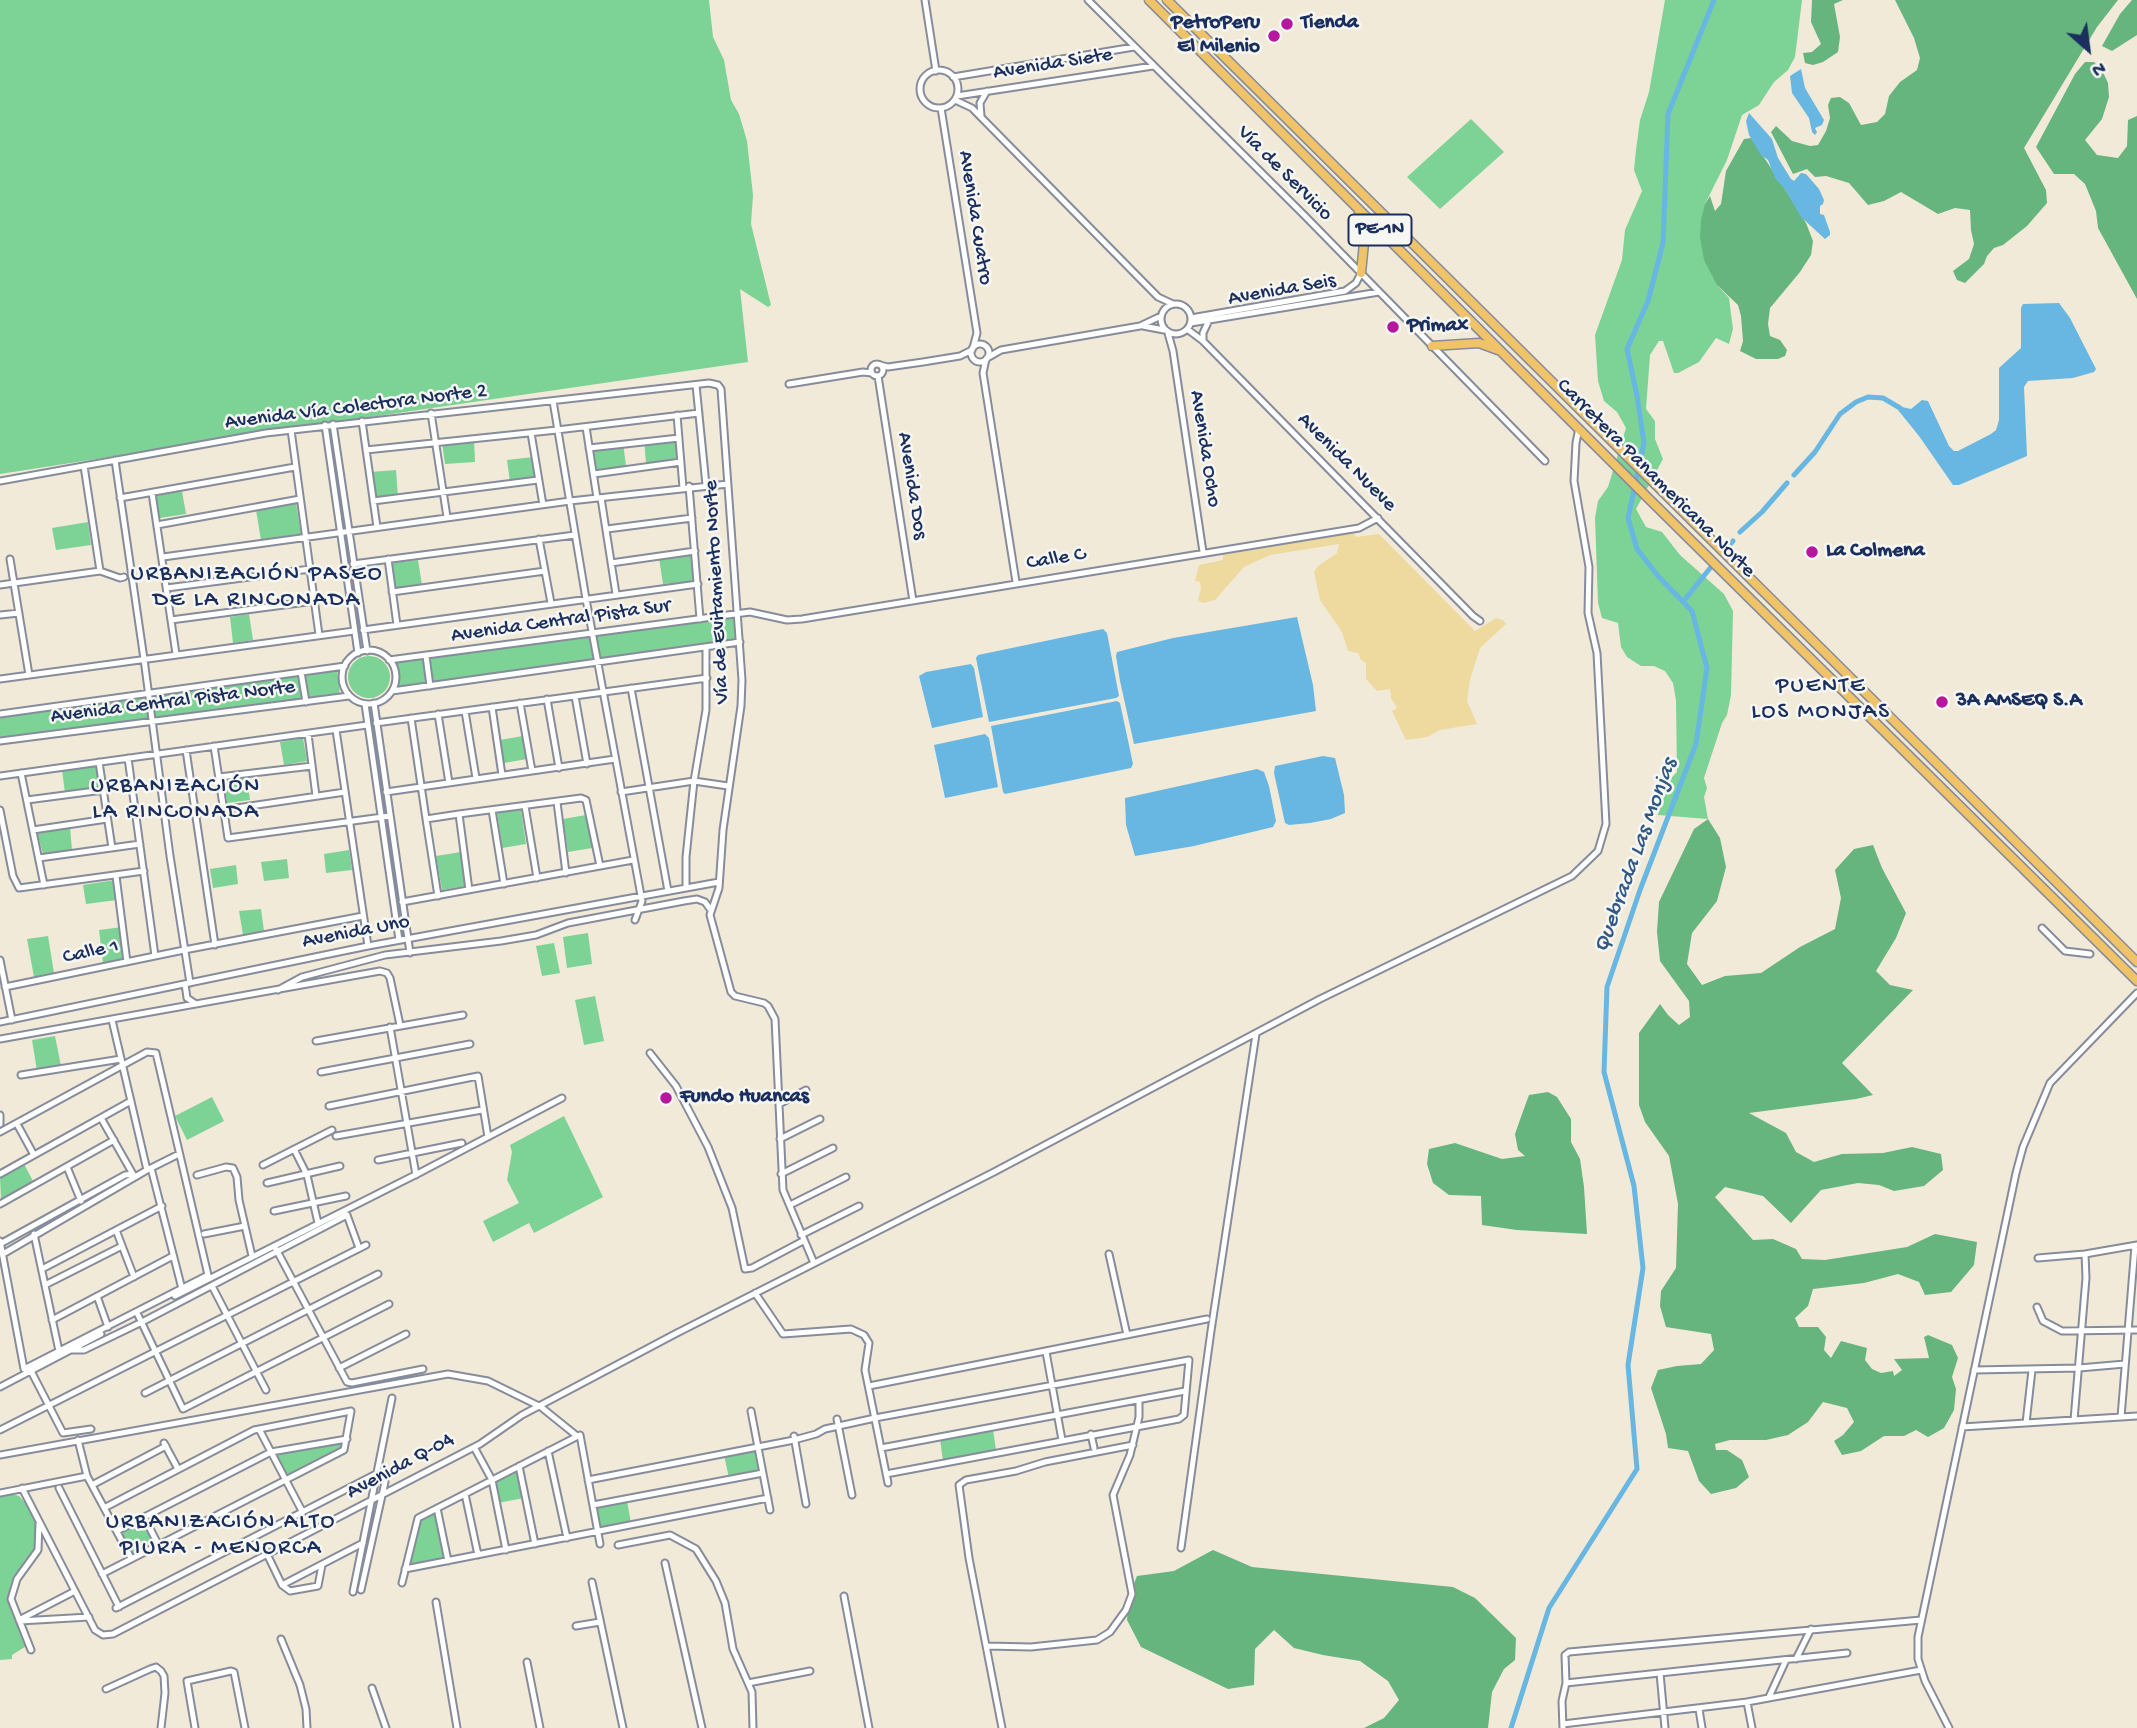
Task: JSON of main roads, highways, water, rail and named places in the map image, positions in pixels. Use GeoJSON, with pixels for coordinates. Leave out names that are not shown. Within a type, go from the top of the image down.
{"type":"FeatureCollection","features":[{"type":"Feature","properties":{"kind":"highway","name":"Carretera Panamericana Norte"},"geometry":{"type":"LineString","coordinates":[[1149,0],[2134,978]]}},
{"type":"Feature","properties":{"kind":"highway","name":"Carretera Panamericana Norte"},"geometry":{"type":"LineString","coordinates":[[1167,0],[2137,965]]}},
{"type":"Feature","properties":{"kind":"highway"},"geometry":{"type":"LineString","coordinates":[[1305,155],[1314,145]]}},
{"type":"Feature","properties":{"kind":"highway"},"geometry":{"type":"LineString","coordinates":[[1359,208],[1364,243],[1361,273]]}},
{"type":"Feature","properties":{"kind":"highway"},"geometry":{"type":"LineString","coordinates":[[1432,345],[1479,343],[1503,351]]}},
{"type":"Feature","properties":{"kind":"highway"},"geometry":{"type":"LineString","coordinates":[[1743,591],[1760,587]]}},
{"type":"Feature","properties":{"kind":"highway"},"geometry":{"type":"LineString","coordinates":[[2134,978],[2137,965]]}},
{"type":"Feature","properties":{"kind":"water"},"geometry":{"type":"Polygon","coordinates":[[[1801,69],[1805,88],[1824,120],[1822,125],[1815,128],[1815,135],[1809,118],[1792,93],[1790,76],[1801,69]]]}},
{"type":"Feature","properties":{"kind":"water"},"geometry":{"type":"Polygon","coordinates":[[[1749,113],[1772,139],[1778,158],[1791,179],[1794,181],[1801,173],[1806,174],[1819,189],[1824,200],[1820,206],[1820,214],[1824,215],[1830,232],[1825,239],[1801,217],[1785,189],[1775,178],[1768,160],[1761,155],[1749,135],[1746,121],[1749,113]]]}},
{"type":"Feature","properties":{"kind":"water"},"geometry":{"type":"Polygon","coordinates":[[[2059,303],[2070,318],[2096,369],[2073,378],[2028,381],[2024,387],[2027,456],[1959,485],[1953,485],[1898,410],[1902,407],[1911,409],[1922,400],[1928,401],[1949,446],[1954,451],[1991,434],[1996,430],[1999,420],[1999,368],[2021,348],[2023,304],[2059,303]]]}},
{"type":"Feature","properties":{"kind":"water"},"geometry":{"type":"Polygon","coordinates":[[[1297,617],[1313,685],[1316,711],[1134,744],[1120,681],[1117,652],[1173,638],[1297,617]]]}},
{"type":"Feature","properties":{"kind":"water"},"geometry":{"type":"Polygon","coordinates":[[[1103,629],[1107,633],[1119,696],[989,722],[976,658],[978,655],[1103,629]]]}},
{"type":"Feature","properties":{"kind":"water"},"geometry":{"type":"Polygon","coordinates":[[[971,664],[983,717],[932,728],[919,676],[926,672],[971,664]]]}},
{"type":"Feature","properties":{"kind":"water"},"geometry":{"type":"Polygon","coordinates":[[[1117,701],[1120,703],[1133,764],[1131,768],[1005,794],[1003,792],[991,726],[1117,701]]]}},
{"type":"Feature","properties":{"kind":"water"},"geometry":{"type":"Polygon","coordinates":[[[985,734],[989,738],[998,787],[945,798],[934,745],[985,734]]]}},
{"type":"Feature","properties":{"kind":"water"},"geometry":{"type":"Polygon","coordinates":[[[1323,756],[1335,758],[1344,795],[1345,813],[1310,823],[1285,823],[1274,773],[1275,766],[1323,756]]]}},
{"type":"Feature","properties":{"kind":"water"},"geometry":{"type":"Polygon","coordinates":[[[1257,769],[1264,772],[1269,786],[1276,821],[1273,827],[1194,846],[1135,856],[1126,825],[1125,798],[1257,769]]]}},
{"type":"Feature","properties":{"kind":"waterway","name":"Quebrada Las Monjas"},"geometry":{"type":"LineString","coordinates":[[1511,1728],[1549,1608],[1637,1469],[1628,1365],[1643,1268],[1634,1186],[1604,1072],[1607,987],[1640,890],[1696,744],[1707,668],[1692,611],[1658,576],[1637,549],[1628,518],[1644,443],[1627,349],[1648,301],[1663,243],[1668,114],[1714,0]]}},
{"type":"Feature","properties":{"kind":"waterway"},"geometry":{"type":"LineString","coordinates":[[1794,475],[1815,452],[1840,414],[1856,402],[1868,397],[1883,398],[1900,408]]}},
{"type":"Feature","properties":{"kind":"waterway"},"geometry":{"type":"LineString","coordinates":[[1740,532],[1787,483]]}},
{"type":"Feature","properties":{"kind":"waterway"},"geometry":{"type":"LineString","coordinates":[[1728,547],[1733,541]]}},
{"type":"Feature","properties":{"kind":"waterway"},"geometry":{"type":"LineString","coordinates":[[1683,602],[1711,567]]}},
{"type":"Feature","properties":{"kind":"place","name":"Tienda"},"geometry":{"type":"Point","coordinates":[1287,24]}},
{"type":"Feature","properties":{"kind":"place","name":"PetroPeru El Milenio"},"geometry":{"type":"Point","coordinates":[1274,36]}},
{"type":"Feature","properties":{"kind":"place","name":"Primax"},"geometry":{"type":"Point","coordinates":[1393,327]}},
{"type":"Feature","properties":{"kind":"place","name":"La Colmena"},"geometry":{"type":"Point","coordinates":[1812,552]}},
{"type":"Feature","properties":{"kind":"place","name":"3A AMSEQ S.A"},"geometry":{"type":"Point","coordinates":[1942,702]}},
{"type":"Feature","properties":{"kind":"place","name":"Fundo Huancas"},"geometry":{"type":"Point","coordinates":[666,1098]}},
{"type":"Feature","properties":{"kind":"district","name":"URBANIZACIÓN PASEO DE LA RINCONADA"},"geometry":{"type":"Point","coordinates":[257,588]}},
{"type":"Feature","properties":{"kind":"district","name":"PUENTE LOS MONJAS"},"geometry":{"type":"Point","coordinates":[1821,700]}},
{"type":"Feature","properties":{"kind":"district","name":"URBANIZACIÓN LA RINCONADA"},"geometry":{"type":"Point","coordinates":[176,800]}},
{"type":"Feature","properties":{"kind":"district","name":"URBANIZACIÓN ALTO PIURA - MENORCA"},"geometry":{"type":"Point","coordinates":[221,1536]}}]}
